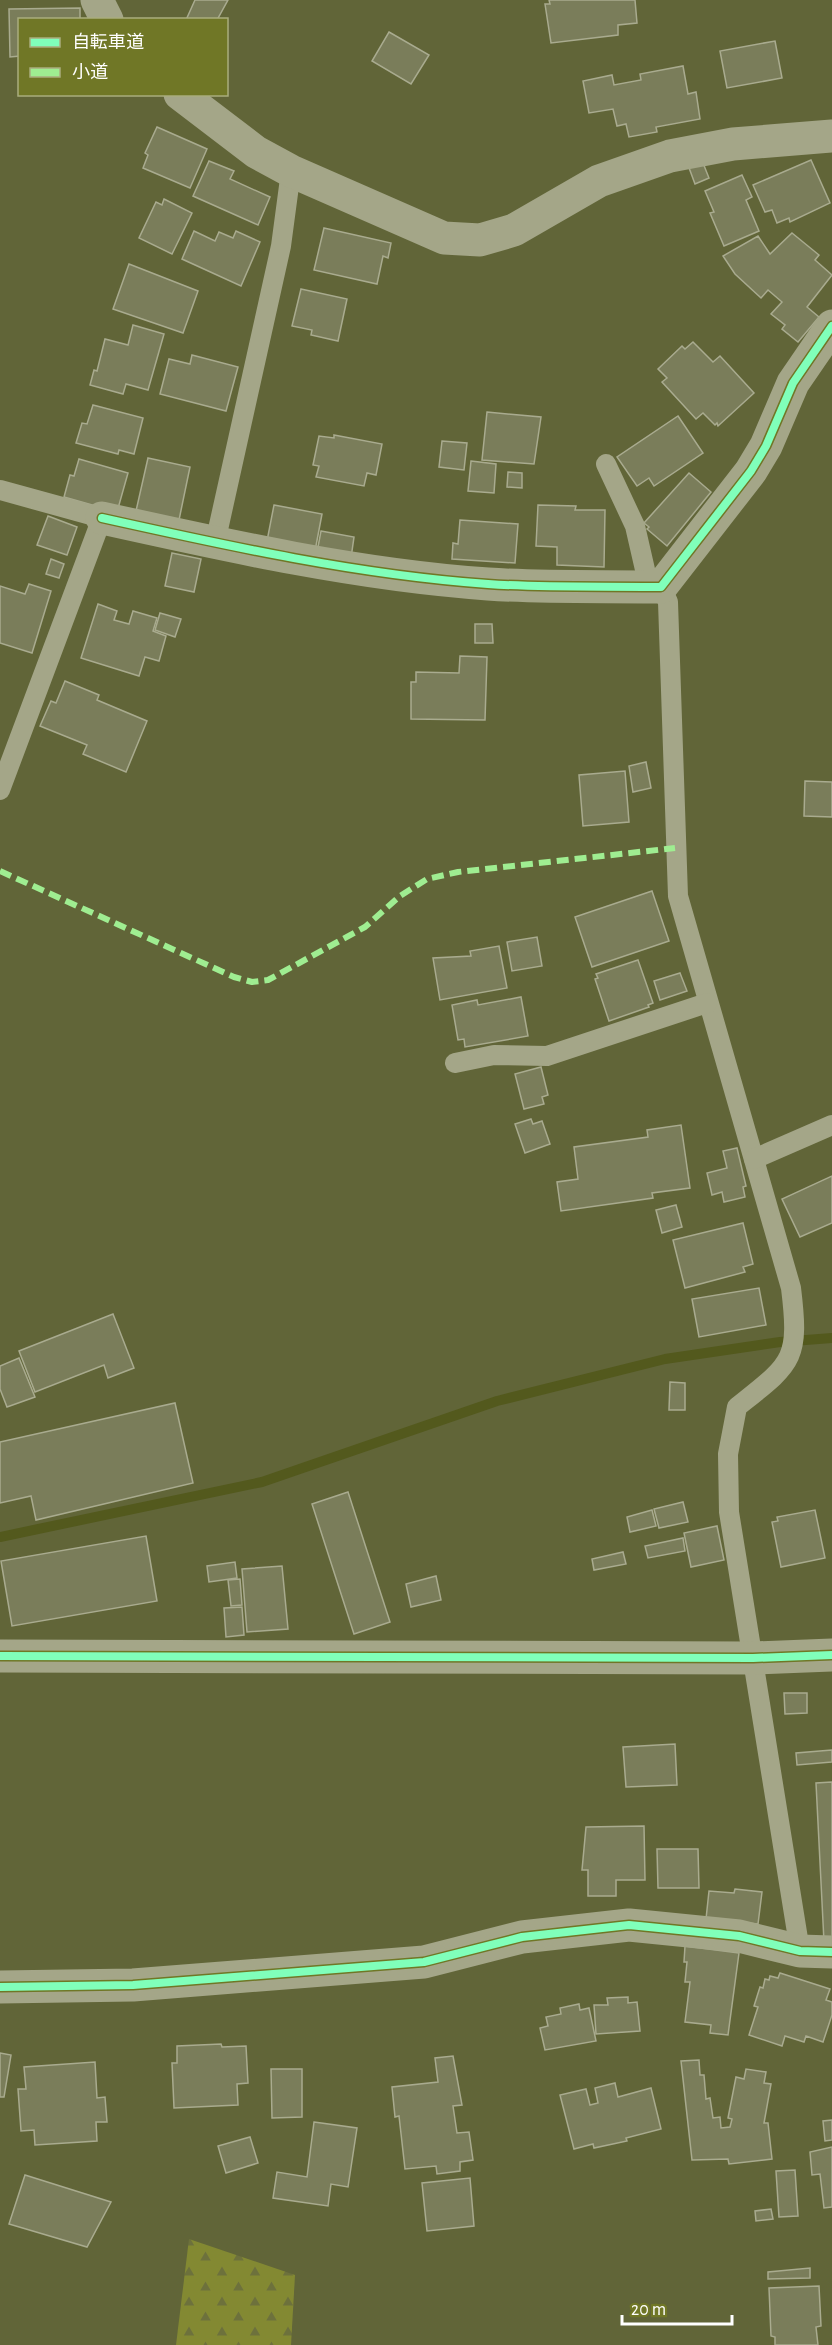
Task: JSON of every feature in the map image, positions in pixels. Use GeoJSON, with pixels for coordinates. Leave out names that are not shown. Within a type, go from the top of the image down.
{"type":"FeatureCollection","features":[{"type":"Feature","properties":{"kind":"street"},"geometry":{"type":"LineString","coordinates":[[97,0],[106,18]]}},
{"type":"Feature","properties":{"kind":"street"},"geometry":{"type":"LineString","coordinates":[[183,96],[256,152],[291,171],[444,238],[480,240],[514,230],[599,181],[670,156],[733,144],[832,136]]}},
{"type":"Feature","properties":{"kind":"street"},"geometry":{"type":"LineString","coordinates":[[102,518],[215,543],[379,571],[488,584],[661,586],[751,471],[766,446],[793,383],[832,326]]}},
{"type":"Feature","properties":{"kind":"street"},"geometry":{"type":"LineString","coordinates":[[0,1656],[753,1658],[832,1655]]}},
{"type":"Feature","properties":{"kind":"street"},"geometry":{"type":"LineString","coordinates":[[0,1986],[133,1985],[424,1962],[522,1937],[629,1925],[739,1936],[816,1952]]}},
{"type":"Feature","properties":{"kind":"lane"},"geometry":{"type":"LineString","coordinates":[[215,543],[280,246],[291,171]]}},
{"type":"Feature","properties":{"kind":"lane"},"geometry":{"type":"LineString","coordinates":[[606,464],[635,526],[646,574],[661,586],[668,602],[678,896],[791,1288],[795,1324],[793,1350],[788,1361],[773,1378],[736,1407],[728,1454],[729,1512],[753,1658],[816,1952]]}},
{"type":"Feature","properties":{"kind":"lane"},"geometry":{"type":"LineString","coordinates":[[0,490],[102,518],[0,790]]}},
{"type":"Feature","properties":{"kind":"lane"},"geometry":{"type":"LineString","coordinates":[[455,1063],[494,1054],[547,1056],[707,1003]]}},
{"type":"Feature","properties":{"kind":"lane"},"geometry":{"type":"LineString","coordinates":[[754,1160],[832,1125]]}},
{"type":"Feature","properties":{"kind":"green space"},"geometry":{"type":"Polygon","coordinates":[[[189,2239],[295,2275],[291,2345],[176,2345],[189,2239]]]}},
{"type":"Feature","properties":{"kind":"building"},"geometry":{"type":"Polygon","coordinates":[[[195,0],[228,0],[218,18],[187,18],[195,0]]]}},
{"type":"Feature","properties":{"kind":"building"},"geometry":{"type":"Polygon","coordinates":[[[549,0],[635,0],[637,23],[618,25],[618,35],[551,43],[545,4],[550,4],[549,0]]]}},
{"type":"Feature","properties":{"kind":"building"},"geometry":{"type":"Polygon","coordinates":[[[80,8],[80,18],[18,18],[18,56],[10,57],[9,9],[80,8]]]}},
{"type":"Feature","properties":{"kind":"building"},"geometry":{"type":"Polygon","coordinates":[[[389,32],[429,55],[411,84],[372,61],[389,32]]]}},
{"type":"Feature","properties":{"kind":"building"},"geometry":{"type":"Polygon","coordinates":[[[775,41],[782,78],[727,88],[720,51],[775,41]]]}},
{"type":"Feature","properties":{"kind":"building"},"geometry":{"type":"Polygon","coordinates":[[[683,66],[688,94],[696,92],[700,119],[656,127],[657,132],[629,137],[626,124],[617,126],[613,109],[589,113],[583,81],[612,75],[614,85],[641,80],[640,74],[683,66]]]}},
{"type":"Feature","properties":{"kind":"building"},"geometry":{"type":"Polygon","coordinates":[[[157,127],[207,149],[190,188],[143,168],[148,155],[145,153],[157,127]]]}},
{"type":"Feature","properties":{"kind":"building"},"geometry":{"type":"Polygon","coordinates":[[[811,160],[830,203],[790,222],[789,218],[777,223],[772,210],[765,212],[753,185],[811,160]]]}},
{"type":"Feature","properties":{"kind":"building"},"geometry":{"type":"Polygon","coordinates":[[[209,161],[234,171],[230,179],[270,197],[258,225],[193,196],[209,161]]]}},
{"type":"Feature","properties":{"kind":"building"},"geometry":{"type":"Polygon","coordinates":[[[703,163],[709,178],[695,184],[688,165],[703,163]]]}},
{"type":"Feature","properties":{"kind":"building"},"geometry":{"type":"Polygon","coordinates":[[[742,175],[752,197],[746,200],[759,231],[724,246],[710,213],[714,212],[705,191],[742,175]]]}},
{"type":"Feature","properties":{"kind":"building"},"geometry":{"type":"Polygon","coordinates":[[[164,199],[192,213],[172,254],[139,238],[156,202],[162,205],[164,199]]]}},
{"type":"Feature","properties":{"kind":"building"},"geometry":{"type":"Polygon","coordinates":[[[324,228],[391,243],[388,258],[383,256],[377,284],[314,270],[324,228]]]}},
{"type":"Feature","properties":{"kind":"building"},"geometry":{"type":"Polygon","coordinates":[[[194,231],[215,241],[219,232],[233,238],[236,231],[260,242],[241,286],[182,259],[194,231]]]}},
{"type":"Feature","properties":{"kind":"building"},"geometry":{"type":"Polygon","coordinates":[[[792,233],[819,255],[815,260],[832,275],[807,307],[819,317],[798,342],[782,329],[785,325],[771,314],[782,302],[768,290],[761,298],[735,274],[723,256],[758,236],[770,254],[792,233]]]}},
{"type":"Feature","properties":{"kind":"building"},"geometry":{"type":"Polygon","coordinates":[[[129,264],[198,291],[183,333],[113,309],[129,264]]]}},
{"type":"Feature","properties":{"kind":"building"},"geometry":{"type":"Polygon","coordinates":[[[301,289],[347,299],[338,341],[311,335],[312,330],[292,326],[301,289]]]}},
{"type":"Feature","properties":{"kind":"building"},"geometry":{"type":"Polygon","coordinates":[[[133,325],[164,334],[148,390],[126,384],[123,394],[90,385],[94,370],[97,371],[105,339],[128,345],[133,325]]]}},
{"type":"Feature","properties":{"kind":"building"},"geometry":{"type":"Polygon","coordinates":[[[693,342],[713,362],[720,356],[754,393],[718,426],[703,413],[696,419],[662,382],[667,378],[658,369],[682,346],[685,349],[693,342]]]}},
{"type":"Feature","properties":{"kind":"building"},"geometry":{"type":"Polygon","coordinates":[[[192,355],[238,367],[226,411],[160,394],[169,359],[190,364],[192,355]]]}},
{"type":"Feature","properties":{"kind":"building"},"geometry":{"type":"Polygon","coordinates":[[[93,405],[143,418],[134,454],[119,450],[118,454],[76,443],[82,423],[87,424],[93,405]]]}},
{"type":"Feature","properties":{"kind":"building"},"geometry":{"type":"Polygon","coordinates":[[[487,412],[541,417],[534,464],[482,460],[487,412]]]}},
{"type":"Feature","properties":{"kind":"building"},"geometry":{"type":"Polygon","coordinates":[[[678,416],[703,453],[654,486],[649,478],[637,486],[617,457],[678,416]]]}},
{"type":"Feature","properties":{"kind":"building"},"geometry":{"type":"Polygon","coordinates":[[[334,435],[382,444],[376,475],[367,473],[364,486],[316,477],[319,466],[313,465],[319,436],[334,438],[334,435]]]}},
{"type":"Feature","properties":{"kind":"building"},"geometry":{"type":"Polygon","coordinates":[[[442,441],[467,443],[464,470],[439,467],[442,441]]]}},
{"type":"Feature","properties":{"kind":"building"},"geometry":{"type":"Polygon","coordinates":[[[148,458],[190,467],[179,520],[136,511],[148,458]]]}},
{"type":"Feature","properties":{"kind":"building"},"geometry":{"type":"Polygon","coordinates":[[[79,459],[128,473],[117,512],[64,497],[70,475],[74,476],[79,459]]]}},
{"type":"Feature","properties":{"kind":"building"},"geometry":{"type":"Polygon","coordinates":[[[471,461],[496,464],[494,493],[468,491],[471,461]]]}},
{"type":"Feature","properties":{"kind":"building"},"geometry":{"type":"Polygon","coordinates":[[[508,472],[522,473],[522,488],[507,487],[508,472]]]}},
{"type":"Feature","properties":{"kind":"building"},"geometry":{"type":"Polygon","coordinates":[[[689,473],[711,492],[667,546],[647,529],[649,527],[644,523],[689,473]]]}},
{"type":"Feature","properties":{"kind":"building"},"geometry":{"type":"Polygon","coordinates":[[[274,505],[322,514],[315,551],[267,541],[274,505]]]}},
{"type":"Feature","properties":{"kind":"building"},"geometry":{"type":"Polygon","coordinates":[[[538,505],[576,506],[575,510],[605,510],[604,567],[557,565],[557,547],[536,546],[538,505]]]}},
{"type":"Feature","properties":{"kind":"building"},"geometry":{"type":"Polygon","coordinates":[[[48,516],[77,527],[67,555],[37,545],[48,516]]]}},
{"type":"Feature","properties":{"kind":"building"},"geometry":{"type":"Polygon","coordinates":[[[460,520],[518,524],[515,563],[452,559],[453,543],[458,544],[460,520]]]}},
{"type":"Feature","properties":{"kind":"building"},"geometry":{"type":"Polygon","coordinates":[[[321,531],[354,537],[351,558],[317,552],[321,531]]]}},
{"type":"Feature","properties":{"kind":"building"},"geometry":{"type":"Polygon","coordinates":[[[172,553],[201,559],[194,592],[165,586],[172,553]]]}},
{"type":"Feature","properties":{"kind":"building"},"geometry":{"type":"Polygon","coordinates":[[[51,559],[64,564],[59,578],[46,574],[51,559]]]}},
{"type":"Feature","properties":{"kind":"building"},"geometry":{"type":"Polygon","coordinates":[[[29,584],[51,591],[32,653],[0,643],[0,586],[25,594],[29,584]]]}},
{"type":"Feature","properties":{"kind":"building"},"geometry":{"type":"Polygon","coordinates":[[[98,604],[117,611],[114,620],[129,624],[133,611],[157,618],[153,631],[166,636],[159,661],[145,657],[139,676],[81,658],[98,604]]]}},
{"type":"Feature","properties":{"kind":"building"},"geometry":{"type":"Polygon","coordinates":[[[160,613],[181,619],[175,637],[155,630],[160,613]]]}},
{"type":"Feature","properties":{"kind":"building"},"geometry":{"type":"Polygon","coordinates":[[[475,624],[492,624],[493,643],[475,643],[475,624]]]}},
{"type":"Feature","properties":{"kind":"building"},"geometry":{"type":"Polygon","coordinates":[[[460,656],[487,657],[485,720],[411,719],[411,682],[416,682],[416,672],[459,673],[460,656]]]}},
{"type":"Feature","properties":{"kind":"building"},"geometry":{"type":"Polygon","coordinates":[[[65,681],[99,695],[97,700],[147,721],[126,772],[83,754],[87,745],[40,726],[51,701],[56,703],[65,681]]]}},
{"type":"Feature","properties":{"kind":"building"},"geometry":{"type":"Polygon","coordinates":[[[646,762],[651,788],[633,792],[629,766],[646,762]]]}},
{"type":"Feature","properties":{"kind":"building"},"geometry":{"type":"Polygon","coordinates":[[[625,771],[629,822],[583,826],[579,775],[625,771]]]}},
{"type":"Feature","properties":{"kind":"building"},"geometry":{"type":"Polygon","coordinates":[[[805,781],[832,782],[832,817],[804,816],[805,781]]]}},
{"type":"Feature","properties":{"kind":"building"},"geometry":{"type":"Polygon","coordinates":[[[652,891],[669,941],[592,967],[575,917],[652,891]]]}},
{"type":"Feature","properties":{"kind":"building"},"geometry":{"type":"Polygon","coordinates":[[[537,937],[542,966],[512,971],[507,942],[537,937]]]}},
{"type":"Feature","properties":{"kind":"building"},"geometry":{"type":"Polygon","coordinates":[[[499,946],[507,988],[440,1000],[433,958],[471,956],[470,951],[499,946]]]}},
{"type":"Feature","properties":{"kind":"building"},"geometry":{"type":"Polygon","coordinates":[[[638,960],[653,1003],[648,1005],[649,1007],[609,1021],[595,979],[598,978],[596,974],[638,960]]]}},
{"type":"Feature","properties":{"kind":"building"},"geometry":{"type":"Polygon","coordinates":[[[680,973],[687,991],[660,1000],[654,981],[680,973]]]}},
{"type":"Feature","properties":{"kind":"building"},"geometry":{"type":"Polygon","coordinates":[[[521,997],[528,1036],[465,1047],[464,1039],[458,1040],[452,1005],[477,1000],[478,1005],[521,997]]]}},
{"type":"Feature","properties":{"kind":"building"},"geometry":{"type":"Polygon","coordinates":[[[541,1067],[548,1095],[542,1097],[544,1104],[524,1109],[515,1074],[541,1067]]]}},
{"type":"Feature","properties":{"kind":"building"},"geometry":{"type":"Polygon","coordinates":[[[531,1119],[533,1124],[542,1121],[550,1144],[525,1153],[515,1124],[531,1119]]]}},
{"type":"Feature","properties":{"kind":"building"},"geometry":{"type":"Polygon","coordinates":[[[681,1125],[690,1188],[652,1193],[653,1198],[561,1211],[557,1182],[578,1179],[574,1147],[648,1137],[647,1130],[681,1125]]]}},
{"type":"Feature","properties":{"kind":"building"},"geometry":{"type":"Polygon","coordinates":[[[737,1148],[746,1186],[743,1187],[745,1197],[724,1202],[722,1192],[712,1195],[707,1173],[727,1168],[723,1151],[737,1148]]]}},
{"type":"Feature","properties":{"kind":"building"},"geometry":{"type":"Polygon","coordinates":[[[832,1176],[832,1223],[800,1237],[782,1199],[832,1176]]]}},
{"type":"Feature","properties":{"kind":"building"},"geometry":{"type":"Polygon","coordinates":[[[676,1205],[682,1227],[662,1233],[656,1210],[676,1205]]]}},
{"type":"Feature","properties":{"kind":"building"},"geometry":{"type":"Polygon","coordinates":[[[743,1223],[753,1264],[743,1267],[745,1272],[685,1288],[673,1240],[743,1223]]]}},
{"type":"Feature","properties":{"kind":"building"},"geometry":{"type":"Polygon","coordinates":[[[759,1288],[766,1325],[699,1337],[692,1299],[759,1288]]]}},
{"type":"Feature","properties":{"kind":"building"},"geometry":{"type":"Polygon","coordinates":[[[113,1314],[134,1368],[108,1378],[104,1365],[35,1392],[19,1351],[113,1314]]]}},
{"type":"Feature","properties":{"kind":"building"},"geometry":{"type":"Polygon","coordinates":[[[19,1358],[35,1397],[7,1407],[0,1389],[0,1366],[19,1358]]]}},
{"type":"Feature","properties":{"kind":"building"},"geometry":{"type":"Polygon","coordinates":[[[670,1382],[685,1383],[685,1410],[669,1410],[670,1382]]]}},
{"type":"Feature","properties":{"kind":"building"},"geometry":{"type":"Polygon","coordinates":[[[175,1403],[193,1483],[36,1520],[31,1496],[0,1503],[0,1442],[175,1403]]]}},
{"type":"Feature","properties":{"kind":"building"},"geometry":{"type":"Polygon","coordinates":[[[348,1492],[390,1622],[354,1634],[312,1504],[348,1492]]]}},
{"type":"Feature","properties":{"kind":"building"},"geometry":{"type":"Polygon","coordinates":[[[683,1502],[688,1522],[659,1528],[654,1509],[683,1502]]]}},
{"type":"Feature","properties":{"kind":"building"},"geometry":{"type":"Polygon","coordinates":[[[652,1510],[656,1526],[630,1532],[627,1517],[652,1510]]]}},
{"type":"Feature","properties":{"kind":"building"},"geometry":{"type":"Polygon","coordinates":[[[815,1510],[825,1558],[781,1567],[772,1522],[778,1521],[777,1517],[815,1510]]]}},
{"type":"Feature","properties":{"kind":"building"},"geometry":{"type":"Polygon","coordinates":[[[717,1526],[724,1560],[691,1567],[684,1533],[717,1526]]]}},
{"type":"Feature","properties":{"kind":"building"},"geometry":{"type":"Polygon","coordinates":[[[146,1536],[157,1601],[12,1626],[1,1561],[146,1536]]]}},
{"type":"Feature","properties":{"kind":"building"},"geometry":{"type":"Polygon","coordinates":[[[683,1538],[685,1551],[648,1558],[645,1546],[683,1538]]]}},
{"type":"Feature","properties":{"kind":"building"},"geometry":{"type":"Polygon","coordinates":[[[623,1552],[626,1564],[594,1570],[592,1559],[623,1552]]]}},
{"type":"Feature","properties":{"kind":"building"},"geometry":{"type":"Polygon","coordinates":[[[235,1562],[237,1578],[209,1582],[207,1566],[235,1562]]]}},
{"type":"Feature","properties":{"kind":"building"},"geometry":{"type":"Polygon","coordinates":[[[282,1566],[288,1629],[247,1632],[242,1569],[282,1566]]]}},
{"type":"Feature","properties":{"kind":"building"},"geometry":{"type":"Polygon","coordinates":[[[436,1576],[441,1600],[411,1607],[406,1584],[436,1576]]]}},
{"type":"Feature","properties":{"kind":"building"},"geometry":{"type":"Polygon","coordinates":[[[240,1579],[242,1605],[231,1606],[228,1580],[240,1579]]]}},
{"type":"Feature","properties":{"kind":"building"},"geometry":{"type":"Polygon","coordinates":[[[242,1607],[244,1635],[226,1637],[224,1608],[242,1607]]]}},
{"type":"Feature","properties":{"kind":"building"},"geometry":{"type":"Polygon","coordinates":[[[784,1693],[807,1693],[807,1713],[785,1714],[784,1693]]]}},
{"type":"Feature","properties":{"kind":"building"},"geometry":{"type":"Polygon","coordinates":[[[675,1744],[677,1785],[626,1787],[623,1747],[675,1744]]]}},
{"type":"Feature","properties":{"kind":"building"},"geometry":{"type":"Polygon","coordinates":[[[832,1750],[832,1762],[797,1765],[796,1753],[832,1750]]]}},
{"type":"Feature","properties":{"kind":"building"},"geometry":{"type":"Polygon","coordinates":[[[832,1782],[832,1941],[824,1942],[816,1783],[832,1782]]]}},
{"type":"Feature","properties":{"kind":"building"},"geometry":{"type":"Polygon","coordinates":[[[644,1826],[645,1880],[616,1880],[616,1896],[588,1896],[588,1870],[582,1870],[586,1827],[644,1826]]]}},
{"type":"Feature","properties":{"kind":"building"},"geometry":{"type":"Polygon","coordinates":[[[657,1849],[698,1849],[699,1888],[658,1888],[657,1849]]]}},
{"type":"Feature","properties":{"kind":"building"},"geometry":{"type":"Polygon","coordinates":[[[735,1889],[762,1892],[758,1924],[706,1919],[709,1891],[734,1893],[735,1889]]]}},
{"type":"Feature","properties":{"kind":"building"},"geometry":{"type":"Polygon","coordinates":[[[685,1946],[739,1953],[728,2035],[710,2033],[711,2025],[685,2022],[690,1982],[685,1982],[687,1962],[684,1962],[685,1946]]]}},
{"type":"Feature","properties":{"kind":"building"},"geometry":{"type":"Polygon","coordinates":[[[780,1973],[830,1989],[826,2000],[832,2002],[832,2015],[823,2042],[806,2036],[804,2042],[785,2036],[782,2046],[749,2035],[758,2007],[754,2006],[760,1987],[763,1988],[765,1979],[769,1980],[770,1976],[778,1978],[780,1973]]]}},
{"type":"Feature","properties":{"kind":"building"},"geometry":{"type":"Polygon","coordinates":[[[628,1997],[628,2003],[637,2002],[640,2031],[596,2034],[594,2005],[608,2005],[607,1998],[628,1997]]]}},
{"type":"Feature","properties":{"kind":"building"},"geometry":{"type":"Polygon","coordinates":[[[579,2004],[580,2010],[589,2008],[596,2041],[545,2050],[540,2028],[548,2026],[546,2017],[561,2014],[560,2008],[579,2004]]]}},
{"type":"Feature","properties":{"kind":"building"},"geometry":{"type":"Polygon","coordinates":[[[221,2044],[222,2047],[246,2046],[248,2083],[237,2084],[238,2105],[174,2108],[172,2063],[177,2063],[177,2046],[221,2044]]]}},
{"type":"Feature","properties":{"kind":"building"},"geometry":{"type":"Polygon","coordinates":[[[0,2053],[11,2055],[4,2097],[0,2097],[0,2053]]]}},
{"type":"Feature","properties":{"kind":"building"},"geometry":{"type":"Polygon","coordinates":[[[453,2056],[462,2105],[453,2106],[457,2133],[469,2132],[473,2160],[460,2162],[460,2171],[437,2174],[436,2166],[405,2169],[399,2116],[395,2117],[392,2087],[438,2082],[435,2058],[453,2056]]]}},
{"type":"Feature","properties":{"kind":"building"},"geometry":{"type":"Polygon","coordinates":[[[699,2060],[700,2075],[704,2075],[706,2099],[710,2098],[713,2118],[720,2117],[721,2128],[730,2127],[732,2119],[728,2118],[736,2077],[744,2079],[746,2069],[766,2072],[764,2083],[771,2084],[764,2123],[768,2123],[772,2159],[729,2164],[728,2159],[692,2160],[681,2061],[699,2060]]]}},
{"type":"Feature","properties":{"kind":"building"},"geometry":{"type":"Polygon","coordinates":[[[95,2062],[97,2098],[105,2097],[107,2122],[96,2122],[97,2141],[35,2145],[34,2130],[21,2131],[18,2089],[26,2089],[24,2067],[95,2062]]]}},
{"type":"Feature","properties":{"kind":"building"},"geometry":{"type":"Polygon","coordinates":[[[271,2069],[302,2069],[302,2117],[272,2118],[271,2069]]]}},
{"type":"Feature","properties":{"kind":"building"},"geometry":{"type":"Polygon","coordinates":[[[615,2083],[618,2097],[651,2088],[661,2129],[626,2138],[627,2141],[594,2148],[593,2144],[574,2149],[560,2095],[586,2089],[590,2105],[598,2103],[595,2088],[615,2083]]]}},
{"type":"Feature","properties":{"kind":"building"},"geometry":{"type":"Polygon","coordinates":[[[832,2120],[832,2140],[825,2141],[823,2121],[832,2120]]]}},
{"type":"Feature","properties":{"kind":"building"},"geometry":{"type":"Polygon","coordinates":[[[314,2122],[357,2128],[348,2187],[331,2184],[328,2206],[273,2198],[277,2172],[307,2177],[314,2122]]]}},
{"type":"Feature","properties":{"kind":"building"},"geometry":{"type":"Polygon","coordinates":[[[250,2137],[258,2163],[226,2173],[218,2146],[250,2137]]]}},
{"type":"Feature","properties":{"kind":"building"},"geometry":{"type":"Polygon","coordinates":[[[832,2147],[832,2207],[824,2208],[820,2174],[812,2175],[810,2152],[832,2147]]]}},
{"type":"Feature","properties":{"kind":"building"},"geometry":{"type":"Polygon","coordinates":[[[795,2170],[798,2216],[779,2217],[776,2171],[795,2170]]]}},
{"type":"Feature","properties":{"kind":"building"},"geometry":{"type":"Polygon","coordinates":[[[25,2175],[111,2202],[87,2247],[9,2224],[25,2175]]]}},
{"type":"Feature","properties":{"kind":"building"},"geometry":{"type":"Polygon","coordinates":[[[470,2178],[474,2226],[427,2231],[422,2183],[470,2178]]]}},
{"type":"Feature","properties":{"kind":"building"},"geometry":{"type":"Polygon","coordinates":[[[771,2209],[773,2219],[756,2221],[755,2211],[771,2209]]]}},
{"type":"Feature","properties":{"kind":"building"},"geometry":{"type":"Polygon","coordinates":[[[810,2268],[810,2278],[768,2279],[768,2272],[810,2268]]]}},
{"type":"Feature","properties":{"kind":"building"},"geometry":{"type":"Polygon","coordinates":[[[819,2286],[821,2326],[816,2327],[818,2345],[775,2345],[775,2337],[771,2336],[769,2288],[819,2286]]]}},
{"type":"Feature","properties":{"kind":"waterway"},"geometry":{"type":"LineString","coordinates":[[0,1537],[262,1482],[497,1401],[665,1359],[780,1342],[832,1338]]}},
{"type":"Feature","properties":{"kind":"marked path"},"geometry":{"type":"LineString","coordinates":[[0,871],[234,977],[252,982],[268,980],[365,927],[400,896],[427,879],[458,872],[675,848]]}},
{"type":"Feature","properties":{"kind":"cycle path"},"geometry":{"type":"LineString","coordinates":[[102,518],[245,549],[391,574],[488,584],[661,587],[751,471],[766,446],[793,383],[832,326]]}},
{"type":"Feature","properties":{"kind":"cycle path"},"geometry":{"type":"LineString","coordinates":[[0,1656],[753,1658],[832,1655]]}},
{"type":"Feature","properties":{"kind":"cycle path"},"geometry":{"type":"LineString","coordinates":[[0,1987],[133,1985],[424,1962],[522,1937],[629,1925],[739,1936],[800,1951],[832,1952]]}}]}
